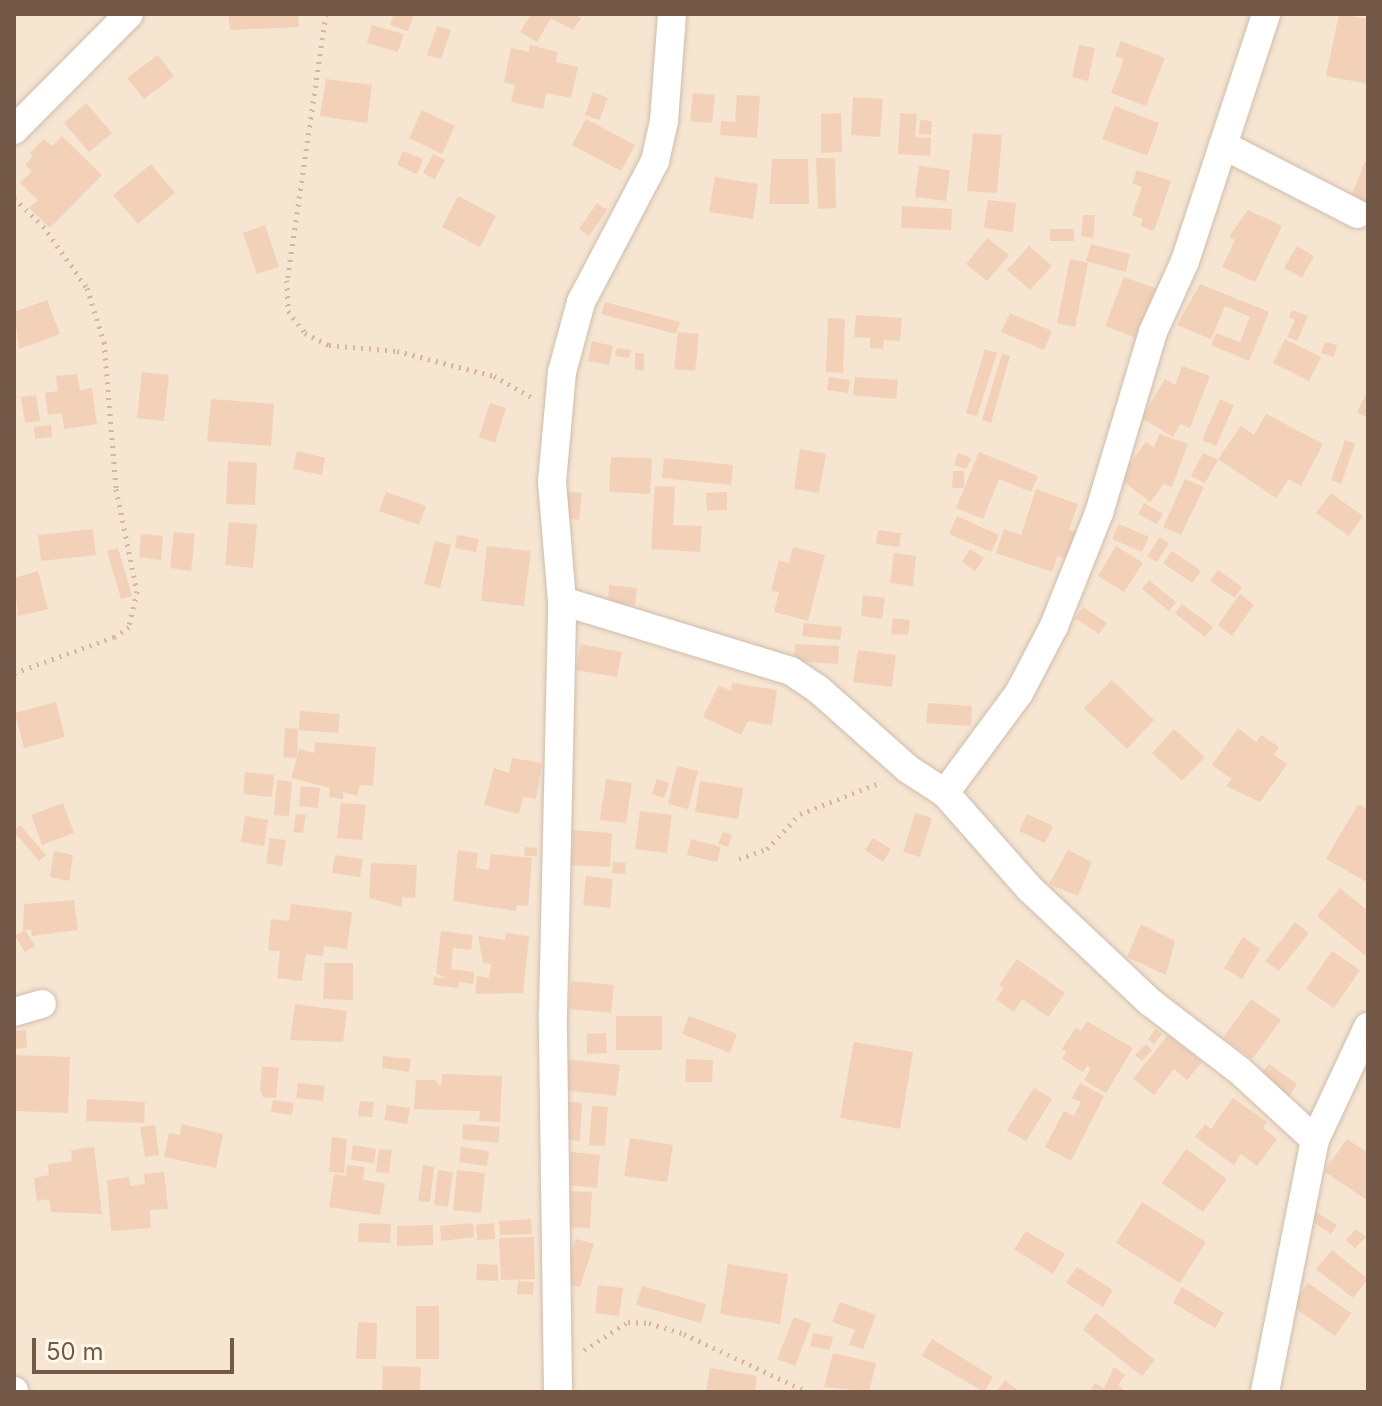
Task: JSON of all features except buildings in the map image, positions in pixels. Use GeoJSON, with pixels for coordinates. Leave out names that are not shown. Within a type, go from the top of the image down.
{"type":"FeatureCollection","features":[{"type":"Feature","properties":{"kind":"street"},"geometry":{"type":"LineString","coordinates":[[14,130],[129,14]]}},
{"type":"Feature","properties":{"kind":"street"},"geometry":{"type":"LineString","coordinates":[[558,1380],[553,1042],[562,601],[552,482],[562,372],[581,302],[655,161],[664,121],[672,14]]}},
{"type":"Feature","properties":{"kind":"street"},"geometry":{"type":"LineString","coordinates":[[945,793],[1019,693],[1054,626],[1099,513],[1153,332],[1185,261],[1266,14]]}},
{"type":"Feature","properties":{"kind":"street"},"geometry":{"type":"LineString","coordinates":[[1223,145],[1357,214]]}},
{"type":"Feature","properties":{"kind":"street"},"geometry":{"type":"LineString","coordinates":[[562,601],[791,671],[908,769],[945,793],[1030,889],[1150,1002],[1239,1070],[1315,1140]]}},
{"type":"Feature","properties":{"kind":"street"},"geometry":{"type":"LineString","coordinates":[[14,1012],[42,1004]]}},
{"type":"Feature","properties":{"kind":"street"},"geometry":{"type":"LineString","coordinates":[[1273,1389],[1315,1140],[1368,1027]]}},
{"type":"Feature","properties":{"kind":"path"},"geometry":{"type":"LineString","coordinates":[[326,14],[287,280],[288,311],[305,333],[329,345],[397,351],[494,376],[558,412]]}},
{"type":"Feature","properties":{"kind":"path"},"geometry":{"type":"LineString","coordinates":[[14,198],[43,226],[70,263],[87,288],[96,315],[107,369],[116,489],[137,591],[129,627],[114,637],[14,673]]}},
{"type":"Feature","properties":{"kind":"path"},"geometry":{"type":"LineString","coordinates":[[739,859],[767,849],[800,814],[908,769]]}},
{"type":"Feature","properties":{"kind":"path"},"geometry":{"type":"LineString","coordinates":[[558,1380],[628,1322],[649,1323],[684,1334],[808,1392]]}},
{"type":"Feature","properties":{"kind":"shaded area"},"geometry":{"type":"Polygon","coordinates":[[[14,14],[1368,14],[1368,1392],[14,1392],[14,14]]]}}]}
